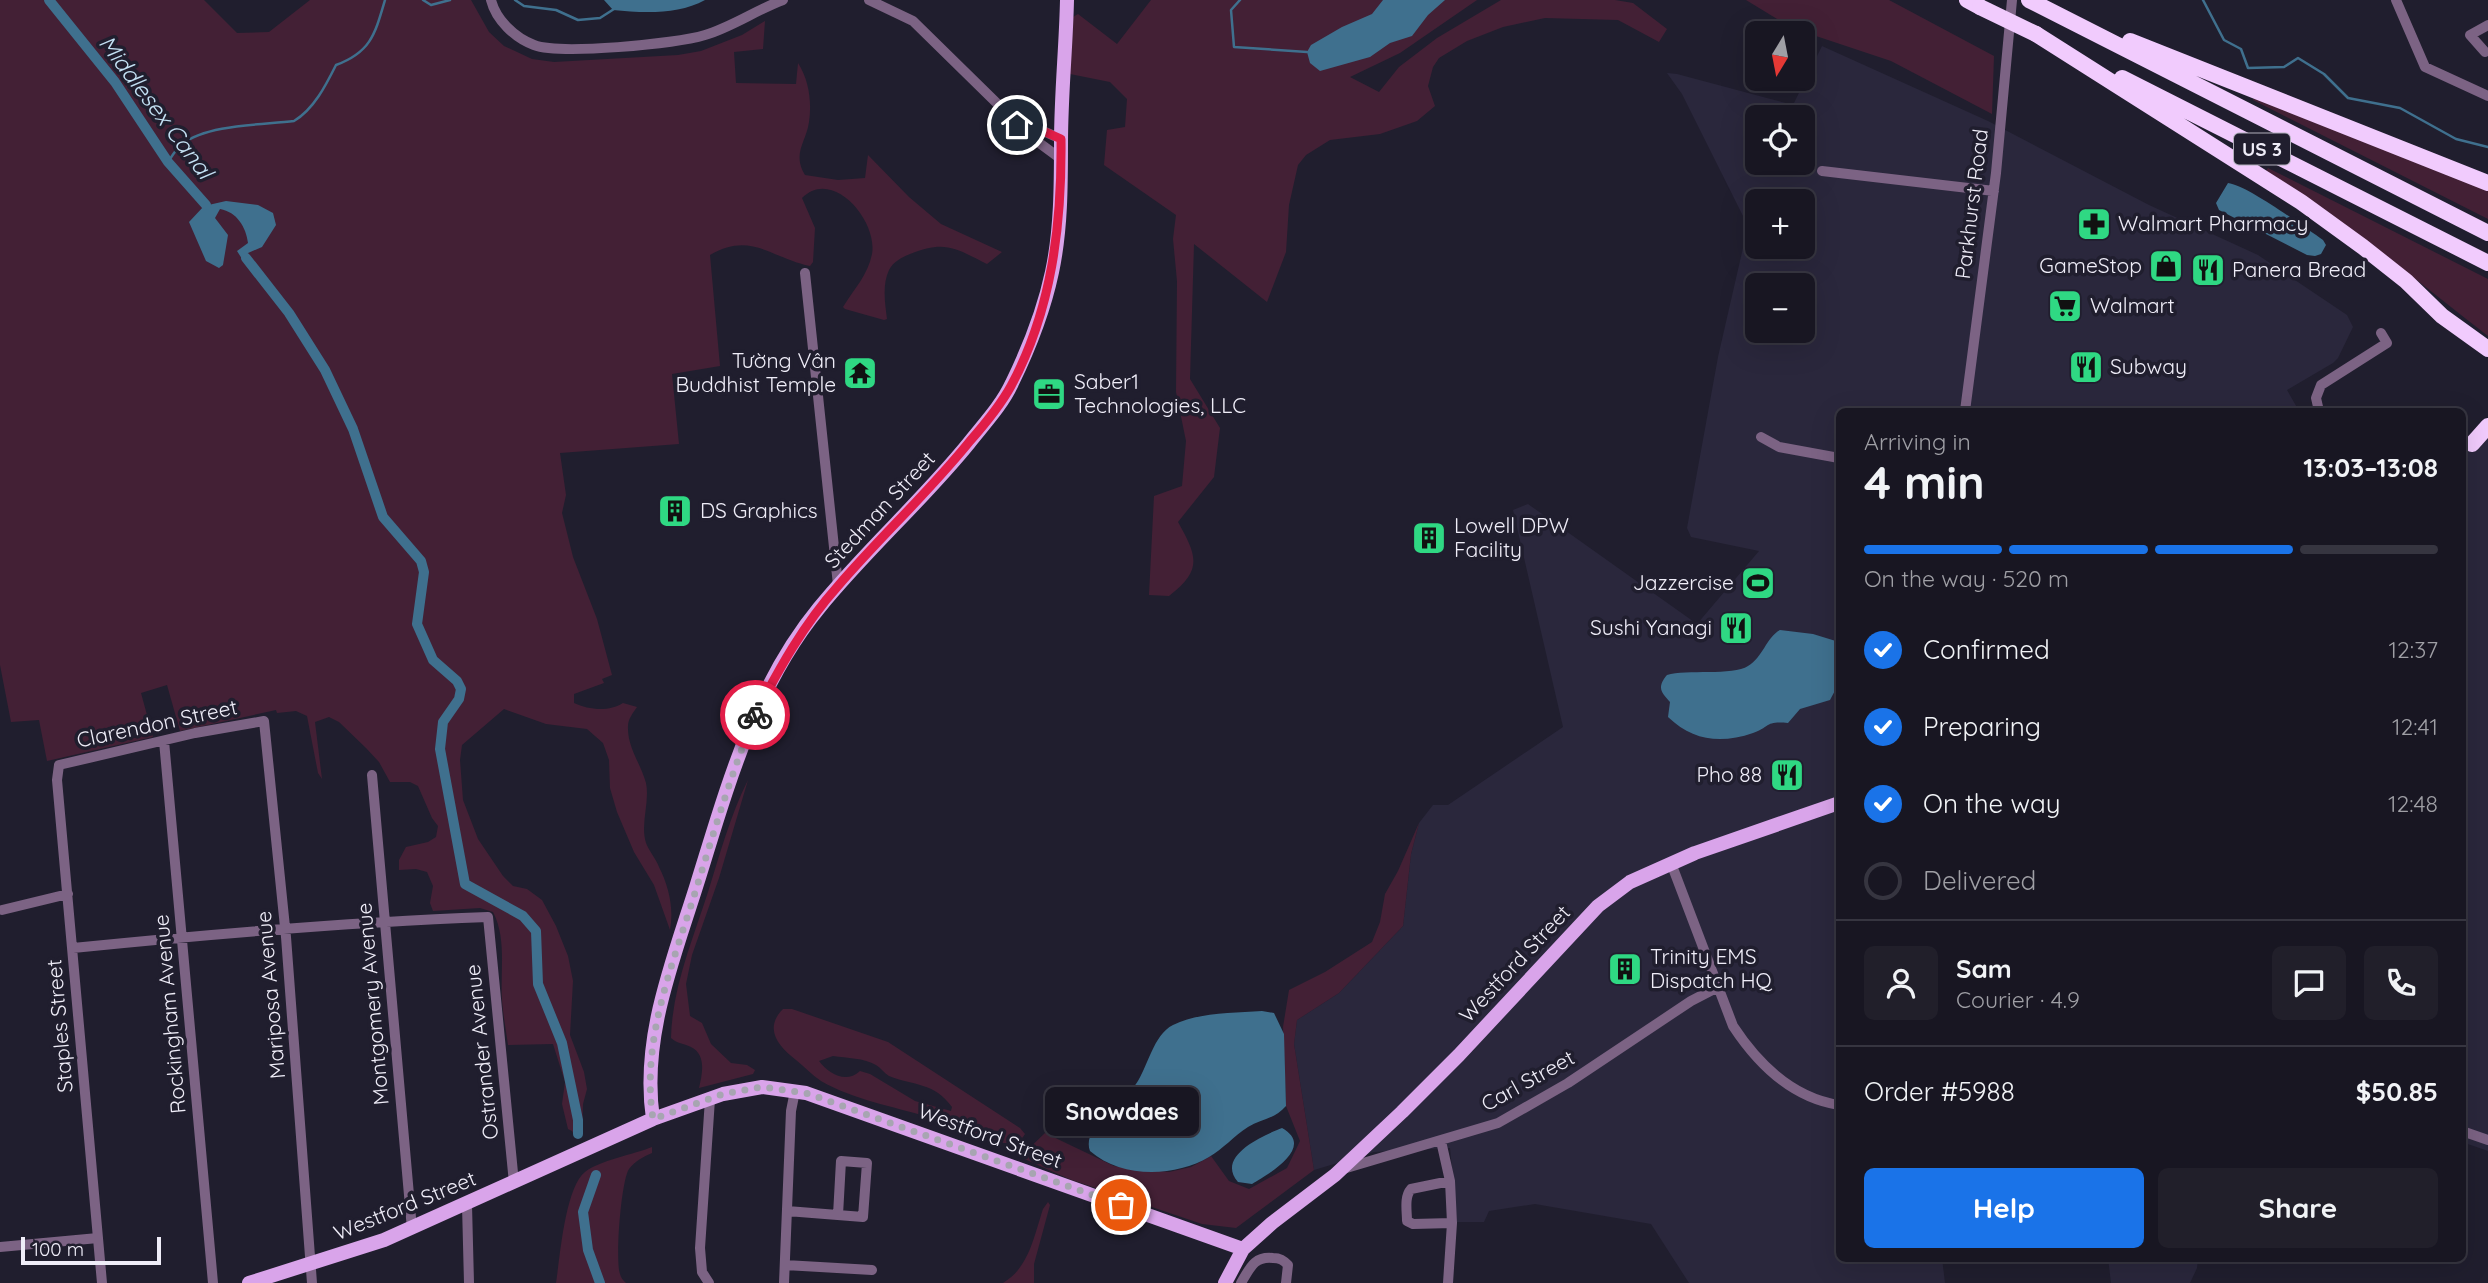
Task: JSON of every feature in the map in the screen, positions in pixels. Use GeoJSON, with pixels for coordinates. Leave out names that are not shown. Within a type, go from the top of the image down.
{"type":"FeatureCollection","features":[{"type":"Feature","properties":{"kind":"highway","name":"US 3"},"geometry":{"type":"LineString","coordinates":[[1973,3],[2488,264]]}},
{"type":"Feature","properties":{"kind":"highway"},"geometry":{"type":"LineString","coordinates":[[2034,3],[2488,183]]}},
{"type":"Feature","properties":{"kind":"highway","name":"US 3"},"geometry":{"type":"LineString","coordinates":[[2034,3],[2488,233]]}},
{"type":"Feature","properties":{"kind":"highway"},"geometry":{"type":"LineString","coordinates":[[2036,34],[2301,202],[2406,281],[2458,328],[2488,362]]}},
{"type":"Feature","properties":{"kind":"highway"},"geometry":{"type":"LineString","coordinates":[[2458,328],[2488,349]]}},
{"type":"Feature","properties":{"kind":"highway"},"geometry":{"type":"LineString","coordinates":[[2467,447],[2488,428]]}},
{"type":"Feature","properties":{"kind":"main road","name":"Stedman Street"},"geometry":{"type":"LineString","coordinates":[[653,1119],[650,1073],[653,1035],[662,997],[725,797],[755,716],[776,673],[801,633],[838,585],[944,474],[989,418],[1011,386],[1034,334],[1051,277],[1059,214],[1068,0]]}},
{"type":"Feature","properties":{"kind":"main road"},"geometry":{"type":"LineString","coordinates":[[2467,447],[2488,437]]}},
{"type":"Feature","properties":{"kind":"main road","name":"Westford Street"},"geometry":{"type":"LineString","coordinates":[[249,1283],[384,1241],[653,1119],[723,1094],[762,1087],[795,1091],[932,1137],[1243,1249],[1340,1170],[1459,1055],[1598,906],[1630,881],[1695,853],[1836,804]]}},
{"type":"Feature","properties":{"kind":"main road"},"geometry":{"type":"LineString","coordinates":[[1225,1283],[1243,1249]]}},
{"type":"Feature","properties":{"kind":"street"},"geometry":{"type":"LineString","coordinates":[[491,0],[493,9],[507,27],[535,46],[575,49],[680,41],[705,35],[783,0]]}},
{"type":"Feature","properties":{"kind":"street","name":"Parkhurst Road"},"geometry":{"type":"LineString","coordinates":[[1965,408],[1994,191],[2012,0]]}},
{"type":"Feature","properties":{"kind":"street"},"geometry":{"type":"LineString","coordinates":[[2396,0],[2425,67],[2488,96]]}},
{"type":"Feature","properties":{"kind":"street"},"geometry":{"type":"LineString","coordinates":[[875,1],[913,21],[1026,134],[1061,159]]}},
{"type":"Feature","properties":{"kind":"street"},"geometry":{"type":"LineString","coordinates":[[2485,52],[2470,35],[2488,25]]}},
{"type":"Feature","properties":{"kind":"street"},"geometry":{"type":"LineString","coordinates":[[1015,121],[1021,121],[1061,139]]}},
{"type":"Feature","properties":{"kind":"street"},"geometry":{"type":"LineString","coordinates":[[1822,171],[1994,191]]}},
{"type":"Feature","properties":{"kind":"street"},"geometry":{"type":"LineString","coordinates":[[805,273],[838,585]]}},
{"type":"Feature","properties":{"kind":"street"},"geometry":{"type":"LineString","coordinates":[[2318,408],[2316,398],[2321,385],[2387,343],[2381,333]]}},
{"type":"Feature","properties":{"kind":"street"},"geometry":{"type":"LineString","coordinates":[[1761,438],[1779,447],[1836,457]]}},
{"type":"Feature","properties":{"kind":"street","name":"Clarendon Street"},"geometry":{"type":"LineString","coordinates":[[59,765],[195,733],[264,721]]}},
{"type":"Feature","properties":{"kind":"street","name":"Mariposa Avenue"},"geometry":{"type":"LineString","coordinates":[[264,721],[285,928],[312,1283]]}},
{"type":"Feature","properties":{"kind":"street","name":"Rockingham Avenue"},"geometry":{"type":"LineString","coordinates":[[164,741],[213,1283]]}},
{"type":"Feature","properties":{"kind":"street","name":"Staples Street"},"geometry":{"type":"LineString","coordinates":[[59,765],[57,780],[102,1283]]}},
{"type":"Feature","properties":{"kind":"street","name":"Montgomery Avenue"},"geometry":{"type":"LineString","coordinates":[[372,775],[412,1229]]}},
{"type":"Feature","properties":{"kind":"street"},"geometry":{"type":"LineString","coordinates":[[1671,863],[1733,1026],[1747,1047],[1762,1064],[1792,1087],[1836,1104]]}},
{"type":"Feature","properties":{"kind":"street"},"geometry":{"type":"LineString","coordinates":[[2,910],[68,894]]}},
{"type":"Feature","properties":{"kind":"street","name":"Ostrander Avenue"},"geometry":{"type":"LineString","coordinates":[[385,920],[488,917],[514,1183]]}},
{"type":"Feature","properties":{"kind":"street"},"geometry":{"type":"LineString","coordinates":[[73,948],[385,920]]}},
{"type":"Feature","properties":{"kind":"street","name":"Carl Street"},"geometry":{"type":"LineString","coordinates":[[1340,1170],[1498,1122],[1568,1083],[1691,1001],[1718,987]]}},
{"type":"Feature","properties":{"kind":"street"},"geometry":{"type":"LineString","coordinates":[[784,1283],[791,1111],[795,1091]]}},
{"type":"Feature","properties":{"kind":"street"},"geometry":{"type":"LineString","coordinates":[[709,1283],[702,1272],[700,1248],[710,1099]]}},
{"type":"Feature","properties":{"kind":"street"},"geometry":{"type":"LineString","coordinates":[[2466,1132],[2488,1140]]}},
{"type":"Feature","properties":{"kind":"street"},"geometry":{"type":"LineString","coordinates":[[1441,1141],[1450,1181],[1452,1223],[1448,1283]]}},
{"type":"Feature","properties":{"kind":"street"},"geometry":{"type":"LineString","coordinates":[[787,1212],[863,1217],[867,1163],[841,1161],[838,1215]]}},
{"type":"Feature","properties":{"kind":"street"},"geometry":{"type":"LineString","coordinates":[[1450,1181],[1411,1189],[1408,1192],[1407,1221],[1413,1224],[1452,1223]]}},
{"type":"Feature","properties":{"kind":"street"},"geometry":{"type":"LineString","coordinates":[[467,1205],[470,1283]]}},
{"type":"Feature","properties":{"kind":"street"},"geometry":{"type":"LineString","coordinates":[[0,1247],[98,1238]]}},
{"type":"Feature","properties":{"kind":"street"},"geometry":{"type":"LineString","coordinates":[[1241,1283],[1255,1260],[1261,1257],[1286,1262],[1286,1283]]}},
{"type":"Feature","properties":{"kind":"street"},"geometry":{"type":"LineString","coordinates":[[785,1265],[872,1270]]}},
{"type":"Feature","properties":{"kind":"shaded area"},"geometry":{"type":"Polygon","coordinates":[[[0,0],[204,0],[237,33],[269,32],[310,0],[471,0],[489,32],[504,46],[532,59],[554,62],[678,55],[701,51],[742,35],[765,21],[763,49],[734,52],[736,83],[796,84],[798,63],[805,77],[810,99],[809,122],[800,154],[805,175],[838,180],[865,178],[868,155],[909,197],[941,224],[1002,252],[987,264],[950,248],[932,247],[910,254],[895,262],[887,276],[887,319],[845,309],[843,307],[867,269],[872,254],[872,241],[868,227],[850,202],[839,193],[826,189],[814,190],[802,198],[815,228],[813,262],[810,266],[749,246],[724,248],[710,255],[720,366],[672,374],[679,444],[560,453],[566,495],[562,513],[573,557],[597,619],[612,675],[602,679],[604,683],[574,694],[574,703],[599,709],[612,708],[623,703],[637,707],[629,721],[628,734],[646,783],[644,836],[668,890],[671,906],[670,930],[654,885],[634,852],[617,812],[610,788],[609,760],[603,743],[587,729],[546,724],[504,709],[462,745],[460,760],[463,800],[478,839],[513,886],[527,889],[542,900],[568,956],[573,981],[570,1035],[584,1072],[587,1089],[583,1104],[582,1136],[574,1135],[568,1129],[562,1104],[565,1082],[553,1044],[508,1045],[502,1000],[500,933],[493,912],[480,908],[433,911],[430,903],[433,886],[427,872],[416,869],[399,870],[399,860],[406,847],[428,842],[436,837],[438,826],[418,786],[410,782],[390,782],[379,762],[339,722],[329,717],[315,722],[322,779],[318,773],[307,716],[296,711],[277,713],[276,710],[180,731],[167,685],[141,693],[153,737],[47,761],[39,720],[11,722],[0,665],[0,0]]]}},
{"type":"Feature","properties":{"kind":"shaded area"},"geometry":{"type":"Polygon","coordinates":[[[1151,0],[1477,0],[1400,53],[1350,77],[1379,92],[1399,67],[1437,38],[1501,0],[1615,0],[1633,3],[1667,29],[1659,42],[1618,20],[1545,18],[1503,27],[1467,41],[1439,58],[1433,67],[1428,86],[1435,106],[1417,121],[1380,134],[1330,140],[1306,155],[1298,165],[1289,205],[1286,252],[1267,302],[1194,244],[1190,379],[1220,428],[1214,477],[1178,522],[1192,554],[1192,570],[1180,587],[1169,596],[1149,595],[1154,496],[1182,486],[1186,441],[1176,392],[1177,281],[1173,239],[1176,215],[1104,165],[1107,130],[1125,127],[1127,99],[1110,82],[1070,74],[1073,17],[1078,14],[1117,44],[1151,0]]]}},
{"type":"Feature","properties":{"kind":"shaded area"},"geometry":{"type":"Polygon","coordinates":[[[1746,0],[1889,0],[1994,56],[1992,114],[1891,61],[1815,36],[1815,21],[1780,21],[1746,0]]]}},
{"type":"Feature","properties":{"kind":"shaded area"},"geometry":{"type":"Polygon","coordinates":[[[1822,46],[1988,121],[2149,205],[2258,255],[2347,315],[2353,327],[2333,363],[2287,390],[2297,408],[1836,408],[1836,1262],[1942,1262],[1945,1283],[1689,1283],[1651,1224],[1535,1204],[1489,1211],[1484,1222],[1457,1222],[1450,1148],[1374,1152],[1314,1170],[1294,1044],[1297,1020],[1339,993],[1403,926],[1411,854],[1419,823],[1433,805],[1448,805],[1563,727],[1513,510],[1528,504],[1697,624],[1759,551],[1691,537],[1687,528],[1718,357],[1745,239],[1745,259],[1815,259],[1815,189],[1745,189],[1745,220],[1682,94],[1667,73],[1793,105],[1800,91],[1815,91],[1815,60],[1822,46]]]}},
{"type":"Feature","properties":{"kind":"shaded area"},"geometry":{"type":"Polygon","coordinates":[[[2254,98],[2488,190],[2488,219],[2253,100],[2254,98]]]}},
{"type":"Feature","properties":{"kind":"shaded area"},"geometry":{"type":"Polygon","coordinates":[[[2268,168],[2488,279],[2488,336],[2351,230],[2266,171],[2268,168]]]}},
{"type":"Feature","properties":{"kind":"shaded area"},"geometry":{"type":"Polygon","coordinates":[[[2488,438],[2488,1151],[2466,1143],[2466,440],[2488,438]]]}},
{"type":"Feature","properties":{"kind":"shaded area"},"geometry":{"type":"Polygon","coordinates":[[[748,780],[719,878],[692,955],[686,984],[690,1016],[702,1023],[711,1044],[731,1063],[747,1065],[755,1070],[753,1074],[699,1088],[701,1060],[691,1047],[671,1038],[672,1019],[684,964],[726,835],[748,780]]]}},
{"type":"Feature","properties":{"kind":"shaded area"},"geometry":{"type":"Polygon","coordinates":[[[1419,823],[1411,854],[1403,926],[1339,993],[1297,1020],[1294,1044],[1314,1170],[1236,1228],[1202,1224],[1069,1179],[1020,1157],[1045,1133],[1114,1166],[1169,1172],[1191,1167],[1211,1156],[1229,1181],[1249,1189],[1287,1168],[1300,1141],[1286,1106],[1283,1027],[1289,990],[1325,972],[1372,942],[1380,922],[1385,894],[1419,823]]]}},
{"type":"Feature","properties":{"kind":"shaded area"},"geometry":{"type":"Polygon","coordinates":[[[783,1009],[792,1009],[888,1042],[1020,1128],[1025,1134],[1019,1143],[996,1142],[834,1088],[821,1081],[779,1043],[774,1030],[777,1016],[783,1009]],[[833,1056],[819,1061],[838,1076],[849,1077],[860,1071],[870,1074],[915,1101],[951,1111],[952,1107],[945,1099],[931,1089],[889,1076],[871,1063],[833,1056]]]}},
{"type":"Feature","properties":{"kind":"shaded area"},"geometry":{"type":"Polygon","coordinates":[[[652,1147],[652,1153],[634,1164],[626,1176],[618,1253],[620,1274],[626,1283],[556,1283],[564,1224],[578,1180],[585,1172],[599,1164],[652,1147]]]}},
{"type":"Feature","properties":{"kind":"shaded area"},"geometry":{"type":"Polygon","coordinates":[[[1048,1202],[1050,1205],[1034,1264],[1034,1283],[1003,1283],[1012,1277],[1025,1260],[1048,1202]]]}},
{"type":"Feature","properties":{"kind":"shaded area"},"geometry":{"type":"Polygon","coordinates":[[[2108,1262],[2198,1262],[2190,1283],[2111,1283],[2108,1262]]]}},
{"type":"Feature","properties":{"kind":"water"},"geometry":{"type":"Polygon","coordinates":[[[604,0],[705,0],[672,11],[648,12],[613,10],[604,0]]]}},
{"type":"Feature","properties":{"kind":"water"},"geometry":{"type":"Polygon","coordinates":[[[1383,0],[1445,0],[1428,15],[1412,36],[1390,43],[1370,57],[1320,71],[1310,63],[1307,52],[1311,45],[1372,14],[1383,0]]]}},
{"type":"Feature","properties":{"kind":"water"},"geometry":{"type":"Polygon","coordinates":[[[2228,183],[2261,198],[2323,240],[2326,245],[2321,254],[2307,255],[2219,210],[2216,203],[2228,183]]]}},
{"type":"Feature","properties":{"kind":"water"},"geometry":{"type":"Polygon","coordinates":[[[226,201],[258,205],[273,213],[276,225],[262,247],[248,253],[244,262],[237,251],[248,243],[245,231],[236,217],[220,209],[215,218],[228,235],[223,265],[219,268],[206,261],[189,222],[204,206],[226,201]]]}},
{"type":"Feature","properties":{"kind":"water"},"geometry":{"type":"Polygon","coordinates":[[[1780,630],[1813,634],[1836,641],[1836,689],[1830,700],[1800,709],[1788,723],[1771,724],[1759,731],[1730,739],[1697,736],[1668,717],[1670,702],[1661,687],[1667,675],[1741,669],[1753,662],[1780,630]]]}},
{"type":"Feature","properties":{"kind":"water"},"geometry":{"type":"Polygon","coordinates":[[[1262,1011],[1274,1013],[1284,1034],[1286,1106],[1282,1110],[1248,1127],[1209,1157],[1181,1168],[1149,1172],[1133,1170],[1117,1167],[1090,1151],[1091,1133],[1136,1084],[1160,1036],[1166,1030],[1183,1021],[1205,1015],[1262,1011]]]}},
{"type":"Feature","properties":{"kind":"water"},"geometry":{"type":"Polygon","coordinates":[[[1282,1128],[1291,1135],[1294,1143],[1286,1159],[1252,1184],[1238,1182],[1233,1173],[1237,1155],[1254,1141],[1282,1128]]]}},
{"type":"Feature","properties":{"kind":"waterway","name":"Middlesex Canal"},"geometry":{"type":"LineString","coordinates":[[49,0],[115,82],[168,162],[206,205]]}},
{"type":"Feature","properties":{"kind":"waterway"},"geometry":{"type":"LineString","coordinates":[[168,162],[176,150],[193,137],[220,129],[294,121],[301,116],[319,96],[336,65],[357,54],[370,40],[385,0]]}},
{"type":"Feature","properties":{"kind":"waterway"},"geometry":{"type":"LineString","coordinates":[[423,0],[431,5],[450,0]]}},
{"type":"Feature","properties":{"kind":"waterway"},"geometry":{"type":"LineString","coordinates":[[515,0],[524,6],[556,10],[578,20],[600,18],[614,9]]}},
{"type":"Feature","properties":{"kind":"waterway"},"geometry":{"type":"LineString","coordinates":[[1240,0],[1231,10],[1234,47],[1307,52]]}},
{"type":"Feature","properties":{"kind":"waterway"},"geometry":{"type":"LineString","coordinates":[[2203,0],[2224,40],[2241,49],[2248,68],[2284,67],[2298,58],[2324,74],[2348,98],[2400,108],[2456,139],[2488,147]]}},
{"type":"Feature","properties":{"kind":"waterway"},"geometry":{"type":"LineString","coordinates":[[246,258],[289,313],[325,370],[353,429],[383,517],[421,561],[424,572],[417,624],[433,660],[457,681],[461,689],[459,699],[443,722],[440,749],[465,884],[523,916],[536,931],[538,984],[562,1043],[578,1120],[578,1134]]}},
{"type":"Feature","properties":{"kind":"waterway"},"geometry":{"type":"LineString","coordinates":[[596,1175],[583,1212],[588,1250],[600,1283]]}},
{"type":"Feature","properties":{"kind":"way so far"},"geometry":{"type":"LineString","coordinates":[[755,715],[725,797],[662,997],[653,1035],[650,1073],[653,1119],[723,1094],[762,1087],[806,1093],[1121,1205]]}},
{"type":"Feature","properties":{"kind":"place","name":"Walmart Pharmacy"},"geometry":{"type":"Point","coordinates":[2094,224]}},
{"type":"Feature","properties":{"kind":"place","name":"GameStop"},"geometry":{"type":"Point","coordinates":[2166,266]}},
{"type":"Feature","properties":{"kind":"place","name":"Panera Bread"},"geometry":{"type":"Point","coordinates":[2208,270]}},
{"type":"Feature","properties":{"kind":"place","name":"Walmart"},"geometry":{"type":"Point","coordinates":[2065,306]}},
{"type":"Feature","properties":{"kind":"place","name":"Subway"},"geometry":{"type":"Point","coordinates":[2086,367]}},
{"type":"Feature","properties":{"kind":"place","name":"Tường Vân Buddhist Temple"},"geometry":{"type":"Point","coordinates":[860,373]}},
{"type":"Feature","properties":{"kind":"place","name":"Saber1 Technologies, LLC"},"geometry":{"type":"Point","coordinates":[1049,394]}},
{"type":"Feature","properties":{"kind":"place","name":"DS Graphics"},"geometry":{"type":"Point","coordinates":[675,511]}},
{"type":"Feature","properties":{"kind":"place","name":"Lowell DPW Facility"},"geometry":{"type":"Point","coordinates":[1429,538]}},
{"type":"Feature","properties":{"kind":"place","name":"Jazzercise"},"geometry":{"type":"Point","coordinates":[1758,583]}},
{"type":"Feature","properties":{"kind":"place","name":"Sushi Yanagi"},"geometry":{"type":"Point","coordinates":[1736,628]}},
{"type":"Feature","properties":{"kind":"place","name":"Pho 88"},"geometry":{"type":"Point","coordinates":[1787,775]}},
{"type":"Feature","properties":{"kind":"place","name":"Trinity EMS Dispatch HQ"},"geometry":{"type":"Point","coordinates":[1625,969]}},
{"type":"Feature","properties":{"kind":"place","name":"Snowdaes"},"geometry":{"type":"Point","coordinates":[1121,1205]}},
{"type":"Feature","properties":{"kind":"route"},"geometry":{"type":"LineString","coordinates":[[755,715],[776,673],[816,612],[838,585],[944,474],[1011,386],[1034,334],[1051,277],[1059,214],[1061,159],[1061,139],[1021,121],[1015,121],[1017,125]]}}]}
